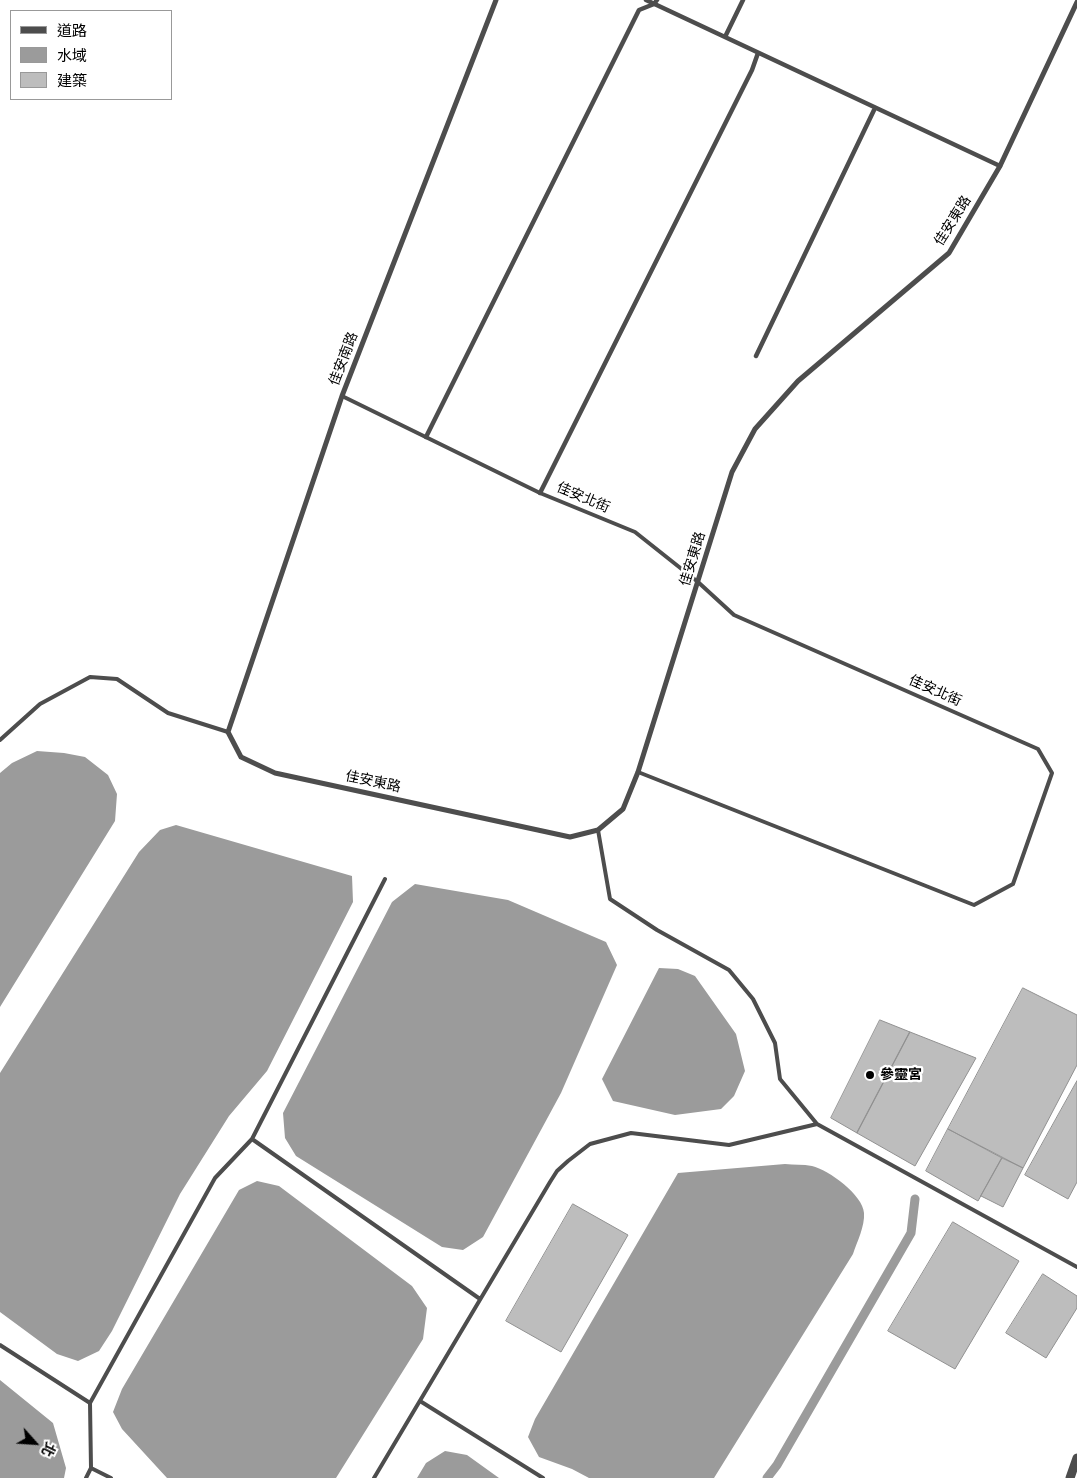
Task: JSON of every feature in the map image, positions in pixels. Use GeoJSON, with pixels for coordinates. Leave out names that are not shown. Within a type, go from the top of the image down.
{"type":"FeatureCollection","features":[{"type":"Feature","properties":{"kind":"street","name":"佳安南路"},"geometry":{"type":"LineString","coordinates":[[228,732],[342,396],[496,0]]}},
{"type":"Feature","properties":{"kind":"street"},"geometry":{"type":"LineString","coordinates":[[646,0],[656,2],[758,53],[1000,166]]}},
{"type":"Feature","properties":{"kind":"street"},"geometry":{"type":"LineString","coordinates":[[725,37],[743,0]]}},
{"type":"Feature","properties":{"kind":"street"},"geometry":{"type":"LineString","coordinates":[[426,437],[639,10],[656,2]]}},
{"type":"Feature","properties":{"kind":"street","name":"佳安東路"},"geometry":{"type":"LineString","coordinates":[[228,732],[241,757],[275,772],[570,837],[598,830],[623,809],[638,772],[732,472],[755,429],[798,382],[949,253],[1000,166],[1077,2]]}},
{"type":"Feature","properties":{"kind":"street"},"geometry":{"type":"LineString","coordinates":[[540,493],[747,79],[758,53]]}},
{"type":"Feature","properties":{"kind":"street"},"geometry":{"type":"LineString","coordinates":[[756,356],[875,108]]}},
{"type":"Feature","properties":{"kind":"street"},"geometry":{"type":"LineString","coordinates":[[1070,1478],[1077,1458]]}},
{"type":"Feature","properties":{"kind":"lane","name":"佳安北街"},"geometry":{"type":"LineString","coordinates":[[342,396],[540,493],[634,532],[698,582],[734,615],[1038,749],[1052,773],[1013,884],[974,905],[638,772]]}},
{"type":"Feature","properties":{"kind":"lane"},"geometry":{"type":"LineString","coordinates":[[0,740],[40,704],[90,677],[117,679],[168,713],[228,732]]}},
{"type":"Feature","properties":{"kind":"lane"},"geometry":{"type":"LineString","coordinates":[[598,830],[610,899],[657,930],[729,970],[753,999],[775,1043],[780,1079],[817,1124],[1077,1267]]}},
{"type":"Feature","properties":{"kind":"lane"},"geometry":{"type":"LineString","coordinates":[[86,1478],[91,1468],[90,1403],[215,1178],[252,1139],[385,879]]}},
{"type":"Feature","properties":{"kind":"lane"},"geometry":{"type":"LineString","coordinates":[[374,1478],[557,1172],[590,1144],[631,1134],[729,1145],[817,1124]]}},
{"type":"Feature","properties":{"kind":"lane"},"geometry":{"type":"LineString","coordinates":[[252,1139],[480,1300]]}},
{"type":"Feature","properties":{"kind":"lane"},"geometry":{"type":"LineString","coordinates":[[0,1345],[90,1403]]}},
{"type":"Feature","properties":{"kind":"lane"},"geometry":{"type":"LineString","coordinates":[[420,1401],[543,1478]]}},
{"type":"Feature","properties":{"kind":"lane"},"geometry":{"type":"LineString","coordinates":[[91,1468],[111,1478]]}},
{"type":"Feature","properties":{"kind":"water"},"geometry":{"type":"Polygon","coordinates":[[[37,751],[85,757],[108,775],[117,794],[115,821],[0,1007],[0,773],[12,763],[37,751]]]}},
{"type":"Feature","properties":{"kind":"water"},"geometry":{"type":"Polygon","coordinates":[[[176,825],[352,876],[353,902],[267,1071],[229,1116],[180,1194],[112,1331],[99,1351],[78,1361],[57,1354],[0,1312],[0,1073],[139,852],[160,830],[176,825]]]}},
{"type":"Feature","properties":{"kind":"water"},"geometry":{"type":"Polygon","coordinates":[[[415,884],[508,900],[606,942],[617,965],[561,1093],[483,1237],[463,1250],[442,1247],[296,1156],[285,1138],[283,1113],[392,902],[415,884]]]}},
{"type":"Feature","properties":{"kind":"water"},"geometry":{"type":"Polygon","coordinates":[[[659,968],[678,969],[695,976],[736,1034],[745,1071],[734,1096],[721,1109],[675,1115],[613,1101],[602,1079],[659,968]]]}},
{"type":"Feature","properties":{"kind":"water"},"geometry":{"type":"Polygon","coordinates":[[[785,1164],[819,1168],[844,1184],[852,1191],[862,1206],[864,1213],[863,1223],[853,1254],[714,1478],[589,1478],[572,1469],[539,1457],[528,1437],[535,1419],[678,1173],[785,1164]]]}},
{"type":"Feature","properties":{"kind":"water"},"geometry":{"type":"Polygon","coordinates":[[[257,1181],[279,1186],[412,1286],[427,1308],[423,1339],[336,1478],[167,1478],[122,1429],[113,1412],[122,1389],[239,1190],[257,1181]]]}},
{"type":"Feature","properties":{"kind":"water"},"geometry":{"type":"Polygon","coordinates":[[[0,1380],[53,1423],[66,1468],[64,1478],[0,1478],[0,1380]]]}},
{"type":"Feature","properties":{"kind":"water"},"geometry":{"type":"Polygon","coordinates":[[[445,1451],[467,1455],[499,1478],[417,1478],[426,1463],[445,1451]]]}},
{"type":"Feature","properties":{"kind":"building"},"geometry":{"type":"Polygon","coordinates":[[[1023,988],[1077,1015],[1077,1065],[1023,1168],[948,1129],[1023,988]]]}},
{"type":"Feature","properties":{"kind":"building","name":"參靈宮"},"geometry":{"type":"Polygon","coordinates":[[[880,1020],[910,1032],[857,1133],[831,1118],[880,1020]]]}},
{"type":"Feature","properties":{"kind":"building"},"geometry":{"type":"Polygon","coordinates":[[[910,1032],[976,1058],[915,1166],[857,1133],[910,1032]]]}},
{"type":"Feature","properties":{"kind":"building"},"geometry":{"type":"Polygon","coordinates":[[[1077,1081],[1077,1182],[1068,1199],[1025,1175],[1077,1081]]]}},
{"type":"Feature","properties":{"kind":"building"},"geometry":{"type":"Polygon","coordinates":[[[948,1129],[1002,1158],[978,1201],[926,1171],[948,1129]]]}},
{"type":"Feature","properties":{"kind":"building"},"geometry":{"type":"Polygon","coordinates":[[[1002,1158],[1023,1168],[1003,1207],[981,1196],[1002,1158]]]}},
{"type":"Feature","properties":{"kind":"building"},"geometry":{"type":"Polygon","coordinates":[[[573,1204],[628,1235],[561,1352],[506,1321],[573,1204]]]}},
{"type":"Feature","properties":{"kind":"building"},"geometry":{"type":"Polygon","coordinates":[[[953,1222],[1019,1261],[955,1369],[888,1331],[953,1222]]]}},
{"type":"Feature","properties":{"kind":"building"},"geometry":{"type":"Polygon","coordinates":[[[1043,1274],[1077,1296],[1077,1308],[1046,1358],[1006,1333],[1043,1274]]]}},
{"type":"Feature","properties":{"kind":"waterway"},"geometry":{"type":"LineString","coordinates":[[767,1478],[777,1465],[911,1233],[915,1199]]}},
{"type":"Feature","properties":{"kind":"place","name":"參靈宮"},"geometry":{"type":"Point","coordinates":[870,1075]}}]}
